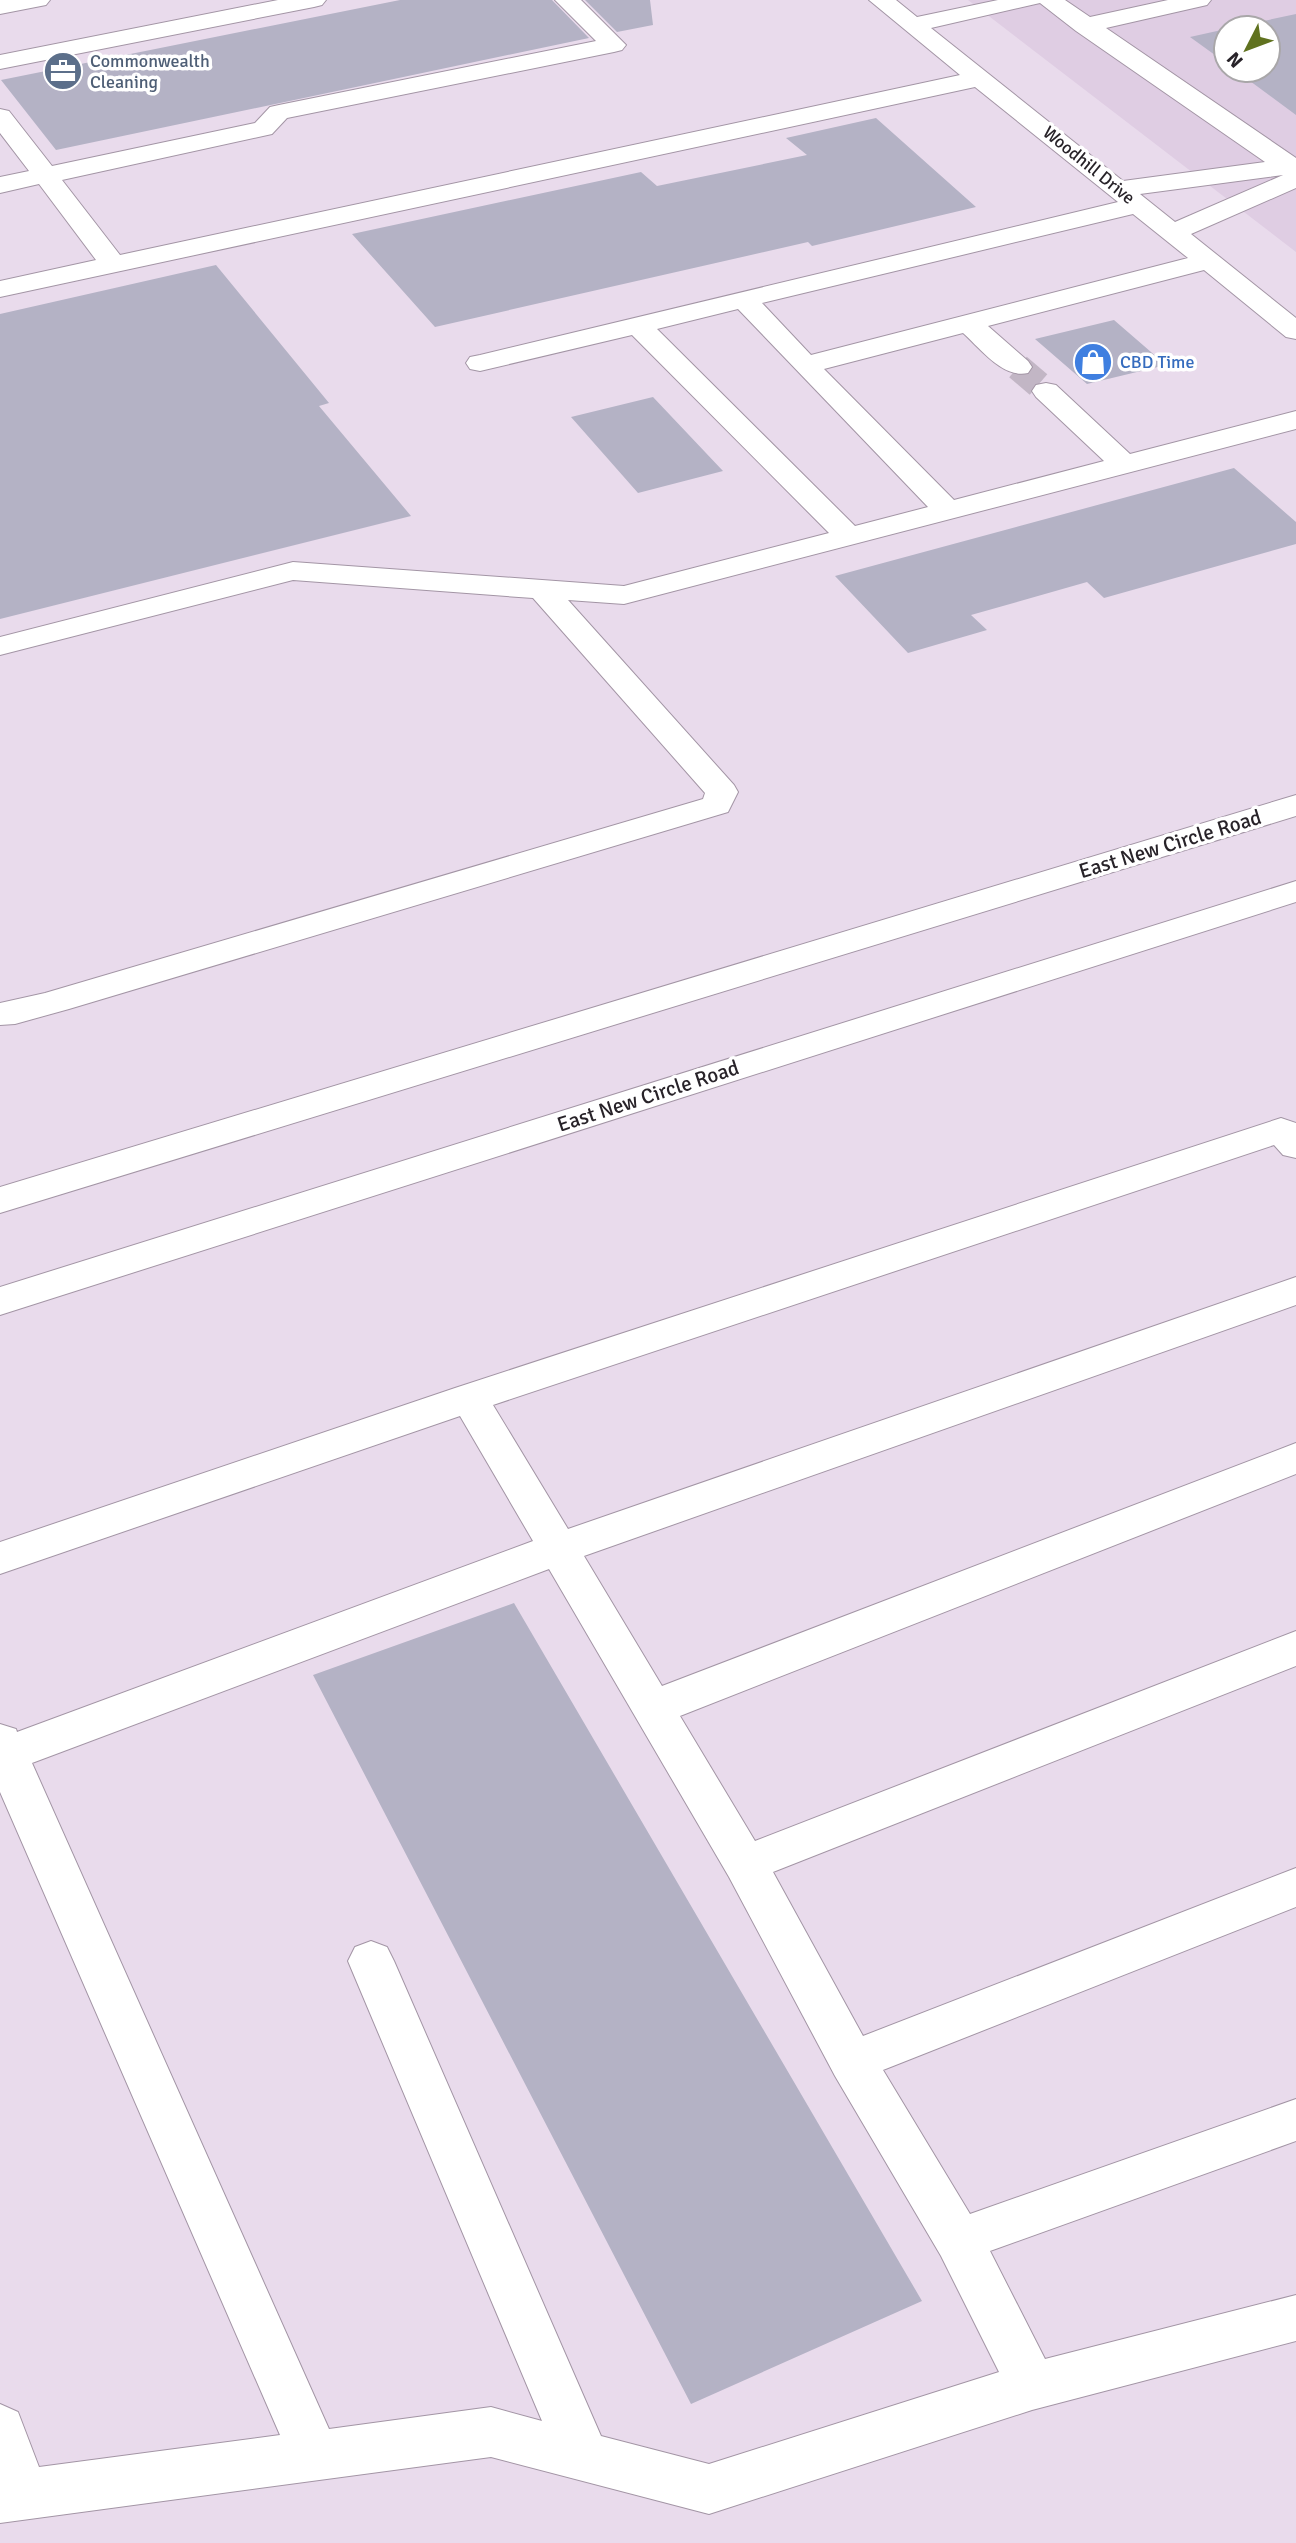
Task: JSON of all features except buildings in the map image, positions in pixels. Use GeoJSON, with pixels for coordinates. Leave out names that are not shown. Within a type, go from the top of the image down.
{"type":"FeatureCollection","features":[{"type":"Feature","properties":{"kind":"main road"},"geometry":{"type":"LineString","coordinates":[[0,7],[38,0]]}},
{"type":"Feature","properties":{"kind":"main road"},"geometry":{"type":"LineString","coordinates":[[0,62],[314,0]]}},
{"type":"Feature","properties":{"kind":"main road"},"geometry":{"type":"LineString","coordinates":[[0,185],[263,129],[278,113],[614,45],[567,0]]}},
{"type":"Feature","properties":{"kind":"main road","name":"Woodhill Drive"},"geometry":{"type":"LineString","coordinates":[[881,0],[1296,331]]}},
{"type":"Feature","properties":{"kind":"main road"},"geometry":{"type":"LineString","coordinates":[[913,25],[1031,0]]}},
{"type":"Feature","properties":{"kind":"main road"},"geometry":{"type":"LineString","coordinates":[[1050,0],[1293,170]]}},
{"type":"Feature","properties":{"kind":"main road"},"geometry":{"type":"LineString","coordinates":[[1084,26],[1199,0]]}},
{"type":"Feature","properties":{"kind":"main road"},"geometry":{"type":"LineString","coordinates":[[0,289],[981,78]]}},
{"type":"Feature","properties":{"kind":"main road"},"geometry":{"type":"LineString","coordinates":[[0,116],[113,264]]}},
{"type":"Feature","properties":{"kind":"main road"},"geometry":{"type":"LineString","coordinates":[[480,363],[639,326],[1129,197],[1293,170]]}},
{"type":"Feature","properties":{"kind":"main road"},"geometry":{"type":"LineString","coordinates":[[1173,232],[1293,170]]}},
{"type":"Feature","properties":{"kind":"main road"},"geometry":{"type":"LineString","coordinates":[[804,365],[1209,261]]}},
{"type":"Feature","properties":{"kind":"main road"},"geometry":{"type":"LineString","coordinates":[[743,299],[948,511]]}},
{"type":"Feature","properties":{"kind":"main road"},"geometry":{"type":"LineString","coordinates":[[968,323],[1018,367]]}},
{"type":"Feature","properties":{"kind":"main road"},"geometry":{"type":"LineString","coordinates":[[639,326],[849,536]]}},
{"type":"Feature","properties":{"kind":"main road"},"geometry":{"type":"LineString","coordinates":[[1046,391],[1125,464]]}},
{"type":"Feature","properties":{"kind":"main road"},"geometry":{"type":"LineString","coordinates":[[0,646],[293,571],[624,594],[1296,420]]}},
{"type":"Feature","properties":{"kind":"main road"},"geometry":{"type":"LineString","coordinates":[[0,1014],[15,1013],[57,1001],[716,805],[722,792],[542,589]]}},
{"type":"Feature","properties":{"kind":"main road","name":"East New Circle Road"},"geometry":{"type":"LineString","coordinates":[[0,1200],[1296,805]]}},
{"type":"Feature","properties":{"kind":"main road","name":"East New Circle Road"},"geometry":{"type":"LineString","coordinates":[[0,1301],[1296,891]]}},
{"type":"Feature","properties":{"kind":"main road"},"geometry":{"type":"LineString","coordinates":[[0,1558],[469,1398],[1281,1130],[1296,1146]]}},
{"type":"Feature","properties":{"kind":"main road"},"geometry":{"type":"LineString","coordinates":[[315,2456],[3,1747],[557,1549],[1296,1291]]}},
{"type":"Feature","properties":{"kind":"main road"},"geometry":{"type":"LineString","coordinates":[[469,1398],[745,1864],[852,2061],[959,2240],[1032,2386]]}},
{"type":"Feature","properties":{"kind":"main road"},"geometry":{"type":"LineString","coordinates":[[651,1709],[1296,1458]]}},
{"type":"Feature","properties":{"kind":"main road"},"geometry":{"type":"LineString","coordinates":[[745,1864],[1296,1648]]}},
{"type":"Feature","properties":{"kind":"main road"},"geometry":{"type":"LineString","coordinates":[[852,2061],[1296,1887]]}},
{"type":"Feature","properties":{"kind":"main road"},"geometry":{"type":"LineString","coordinates":[[371,1961],[584,2457]]}},
{"type":"Feature","properties":{"kind":"main road"},"geometry":{"type":"LineString","coordinates":[[959,2240],[1296,2120]]}},
{"type":"Feature","properties":{"kind":"main road"},"geometry":{"type":"LineString","coordinates":[[0,2429],[11,2496],[491,2432],[709,2489],[1032,2386],[1296,2318]]}},
{"type":"Feature","properties":{"kind":"shaded area"},"geometry":{"type":"Polygon","coordinates":[[[968,0],[1296,0],[1296,252],[968,0]]]}},
{"type":"Feature","properties":{"kind":"tunnel"},"geometry":{"type":"LineString","coordinates":[[1018,367],[1046,391]]}},
{"type":"Feature","properties":{"kind":"place","name":"Commonwealth Cleaning"},"geometry":{"type":"Point","coordinates":[63,71]}},
{"type":"Feature","properties":{"kind":"place","name":"CBD Time"},"geometry":{"type":"Point","coordinates":[1093,362]}}]}
